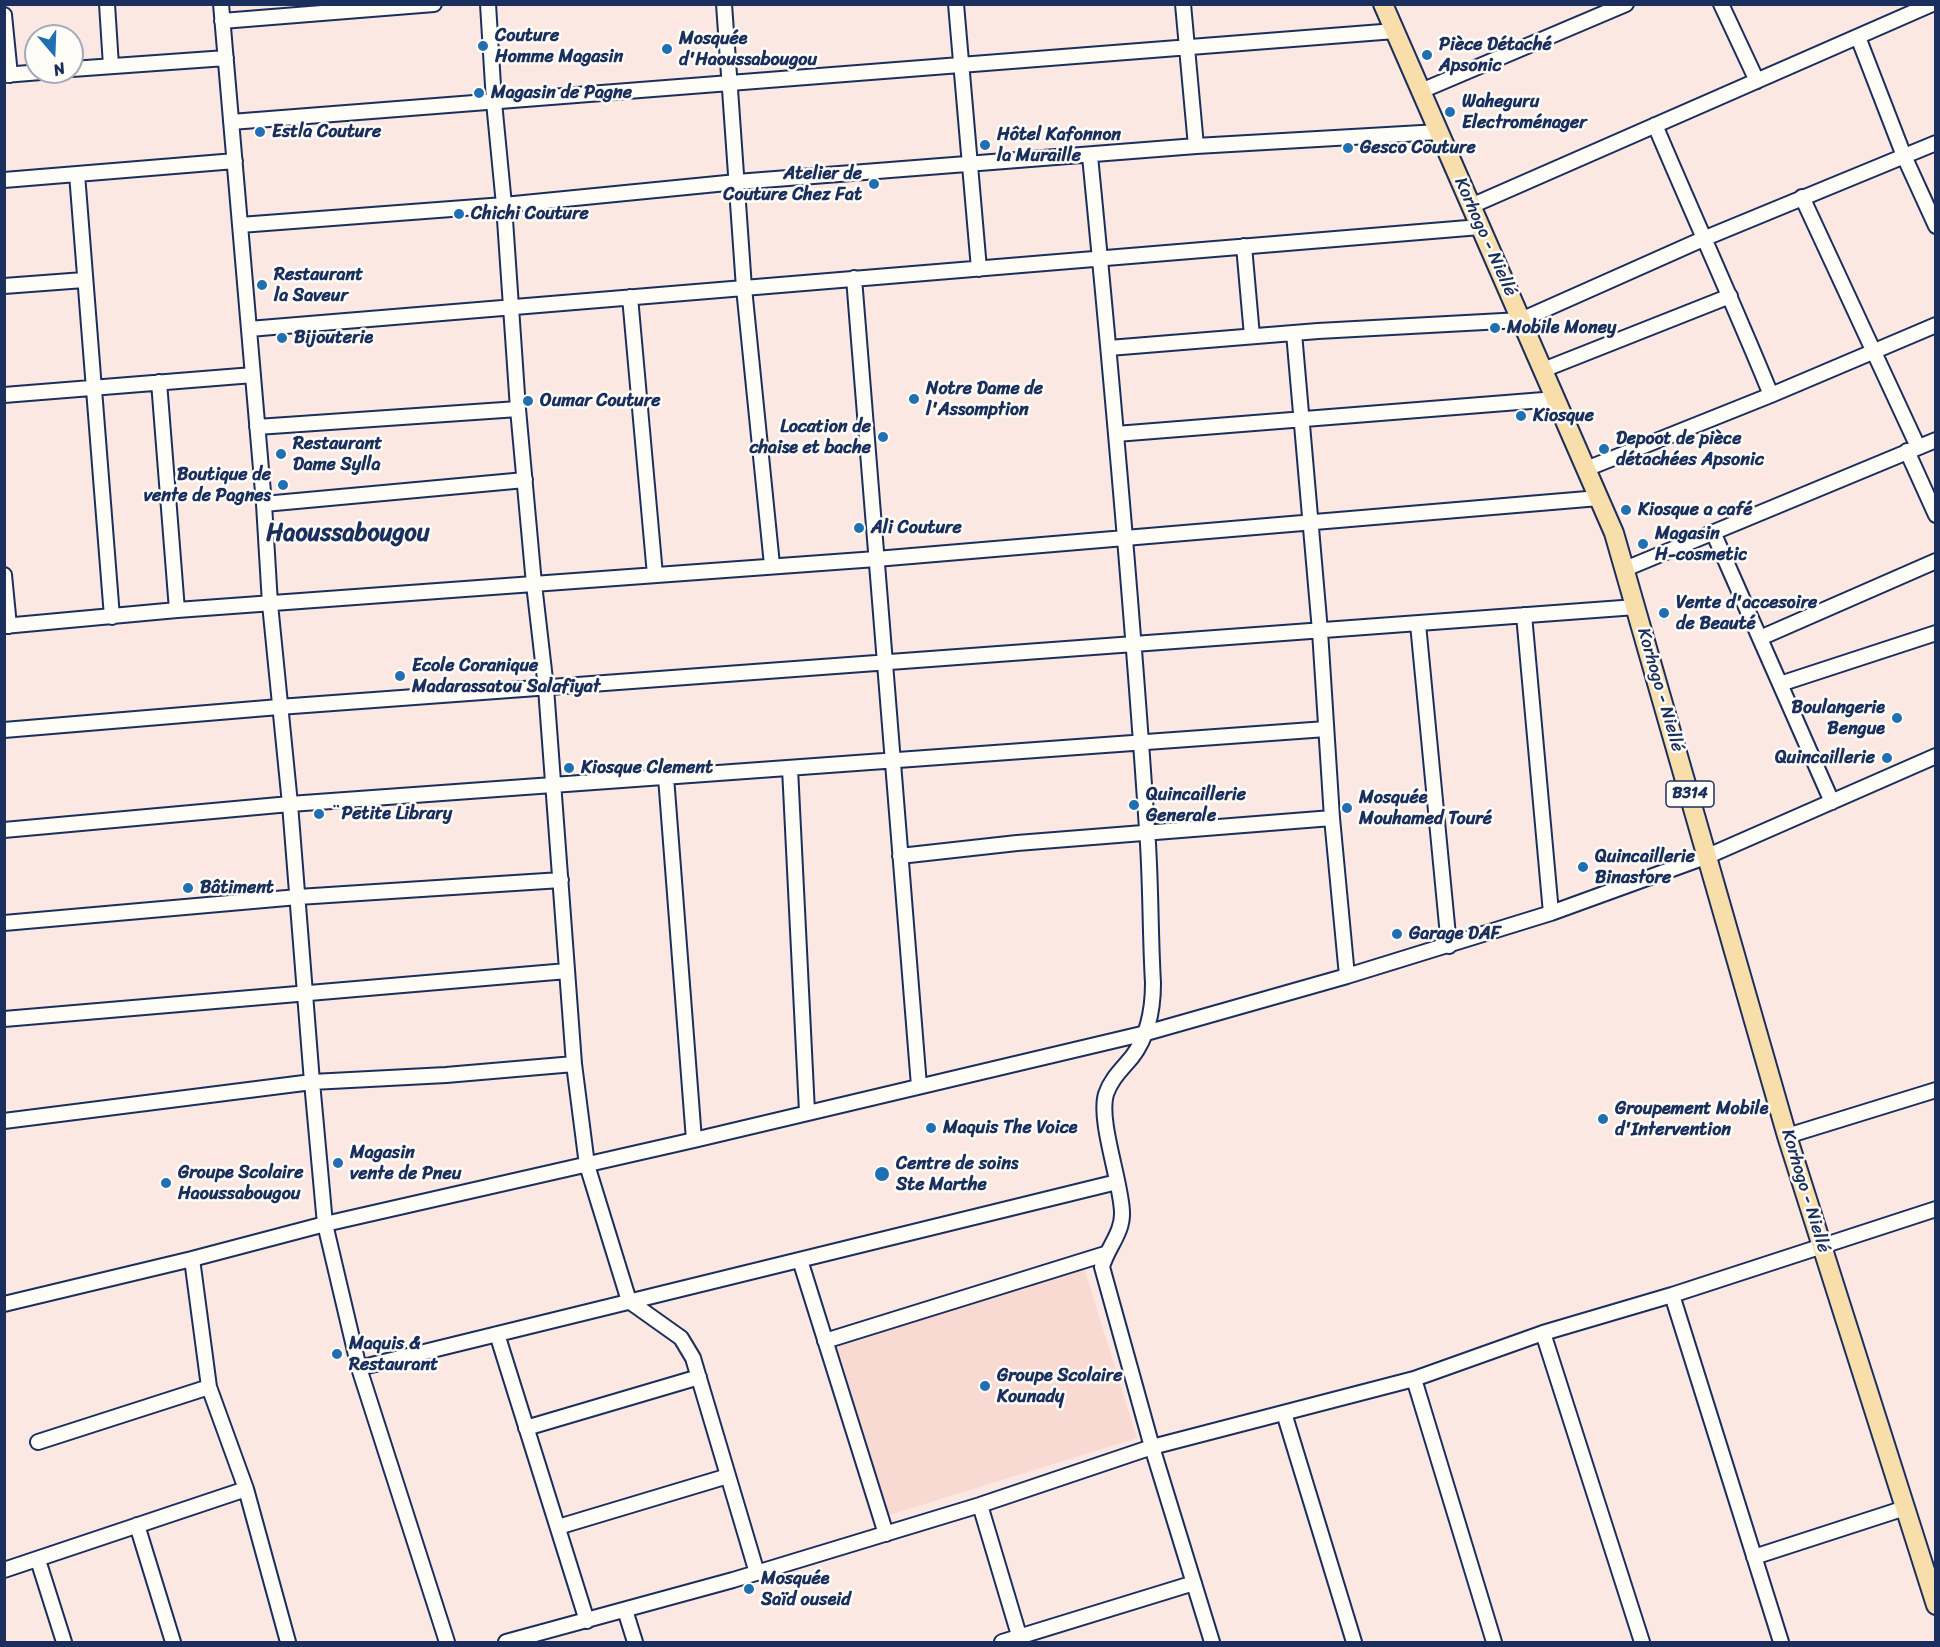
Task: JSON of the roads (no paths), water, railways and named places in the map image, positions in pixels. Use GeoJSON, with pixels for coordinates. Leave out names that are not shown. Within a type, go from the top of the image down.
{"type":"FeatureCollection","features":[{"type":"Feature","properties":{"kind":"main road","name":"Korhogo - Niellé"},"geometry":{"type":"LineString","coordinates":[[1383,4],[1614,533],[1788,1136],[1935,1605]]}},
{"type":"Feature","properties":{"kind":"street"},"geometry":{"type":"LineString","coordinates":[[107,4],[111,66]]}},
{"type":"Feature","properties":{"kind":"street"},"geometry":{"type":"LineString","coordinates":[[221,4],[264,504],[270,604],[290,804],[325,1224],[359,1368],[447,1642]]}},
{"type":"Feature","properties":{"kind":"street"},"geometry":{"type":"LineString","coordinates":[[222,21],[434,4]]}},
{"type":"Feature","properties":{"kind":"street"},"geometry":{"type":"LineString","coordinates":[[488,4],[518,409],[546,688],[574,1064],[587,1165],[629,1302],[681,1338],[693,1358],[757,1573]]}},
{"type":"Feature","properties":{"kind":"street"},"geometry":{"type":"LineString","coordinates":[[724,4],[744,288],[772,565]]}},
{"type":"Feature","properties":{"kind":"street"},"geometry":{"type":"LineString","coordinates":[[957,4],[979,269]]}},
{"type":"Feature","properties":{"kind":"street"},"geometry":{"type":"LineString","coordinates":[[1183,4],[1196,146]]}},
{"type":"Feature","properties":{"kind":"street"},"geometry":{"type":"LineString","coordinates":[[1421,91],[1626,4]]}},
{"type":"Feature","properties":{"kind":"street"},"geometry":{"type":"LineString","coordinates":[[1721,4],[1757,81]]}},
{"type":"Feature","properties":{"kind":"street"},"geometry":{"type":"LineString","coordinates":[[1471,206],[1932,4]]}},
{"type":"Feature","properties":{"kind":"street"},"geometry":{"type":"LineString","coordinates":[[4,15],[7,75],[24,74]]}},
{"type":"Feature","properties":{"kind":"street"},"geometry":{"type":"LineString","coordinates":[[231,122],[730,85],[1395,31]]}},
{"type":"Feature","properties":{"kind":"street"},"geometry":{"type":"LineString","coordinates":[[1858,37],[1904,156],[1935,226]]}},
{"type":"Feature","properties":{"kind":"street"},"geometry":{"type":"LineString","coordinates":[[84,68],[226,58]]}},
{"type":"Feature","properties":{"kind":"street"},"geometry":{"type":"LineString","coordinates":[[1655,125],[1771,395]]}},
{"type":"Feature","properties":{"kind":"street"},"geometry":{"type":"LineString","coordinates":[[240,225],[504,205],[737,182],[1196,146],[1439,132]]}},
{"type":"Feature","properties":{"kind":"street"},"geometry":{"type":"LineString","coordinates":[[1109,348],[1294,333],[1521,320],[1703,239],[1935,143]]}},
{"type":"Feature","properties":{"kind":"street"},"geometry":{"type":"LineString","coordinates":[[1090,156],[1109,348],[1148,832],[1153,1008],[1146,1033],[1134,1054],[1112,1079],[1105,1096],[1105,1115],[1123,1213],[1120,1231],[1105,1254],[1102,1267],[1152,1447],[1212,1642]]}},
{"type":"Feature","properties":{"kind":"street"},"geometry":{"type":"LineString","coordinates":[[4,180],[235,161]]}},
{"type":"Feature","properties":{"kind":"street"},"geometry":{"type":"LineString","coordinates":[[77,174],[112,617]]}},
{"type":"Feature","properties":{"kind":"street"},"geometry":{"type":"LineString","coordinates":[[1802,197],[1874,351],[1913,449],[1935,515]]}},
{"type":"Feature","properties":{"kind":"street"},"geometry":{"type":"LineString","coordinates":[[249,328],[1480,227]]}},
{"type":"Feature","properties":{"kind":"street"},"geometry":{"type":"LineString","coordinates":[[1244,246],[1252,336]]}},
{"type":"Feature","properties":{"kind":"street"},"geometry":{"type":"LineString","coordinates":[[854,279],[919,1086]]}},
{"type":"Feature","properties":{"kind":"street"},"geometry":{"type":"LineString","coordinates":[[4,286],[84,280]]}},
{"type":"Feature","properties":{"kind":"street"},"geometry":{"type":"LineString","coordinates":[[1543,370],[1730,296]]}},
{"type":"Feature","properties":{"kind":"street"},"geometry":{"type":"LineString","coordinates":[[630,297],[655,575]]}},
{"type":"Feature","properties":{"kind":"street"},"geometry":{"type":"LineString","coordinates":[[1587,469],[1935,326]]}},
{"type":"Feature","properties":{"kind":"street"},"geometry":{"type":"LineString","coordinates":[[1294,333],[1320,631],[1332,818],[1347,976]]}},
{"type":"Feature","properties":{"kind":"street"},"geometry":{"type":"LineString","coordinates":[[4,394],[253,375]]}},
{"type":"Feature","properties":{"kind":"street"},"geometry":{"type":"LineString","coordinates":[[159,382],[177,610]]}},
{"type":"Feature","properties":{"kind":"street"},"geometry":{"type":"LineString","coordinates":[[1116,434],[1556,399]]}},
{"type":"Feature","properties":{"kind":"street"},"geometry":{"type":"LineString","coordinates":[[257,428],[518,409]]}},
{"type":"Feature","properties":{"kind":"street"},"geometry":{"type":"LineString","coordinates":[[1625,569],[1935,440]]}},
{"type":"Feature","properties":{"kind":"street"},"geometry":{"type":"LineString","coordinates":[[264,504],[525,480]]}},
{"type":"Feature","properties":{"kind":"street"},"geometry":{"type":"LineString","coordinates":[[4,575],[7,626],[177,610],[876,559],[1599,498]]}},
{"type":"Feature","properties":{"kind":"street"},"geometry":{"type":"LineString","coordinates":[[1713,532],[1832,802]]}},
{"type":"Feature","properties":{"kind":"street"},"geometry":{"type":"LineString","coordinates":[[1760,638],[1935,561]]}},
{"type":"Feature","properties":{"kind":"street"},"geometry":{"type":"LineString","coordinates":[[4,730],[279,707],[1636,607]]}},
{"type":"Feature","properties":{"kind":"street"},"geometry":{"type":"LineString","coordinates":[[1524,615],[1551,913]]}},
{"type":"Feature","properties":{"kind":"street"},"geometry":{"type":"LineString","coordinates":[[1418,624],[1449,946]]}},
{"type":"Feature","properties":{"kind":"street"},"geometry":{"type":"LineString","coordinates":[[1780,684],[1935,633]]}},
{"type":"Feature","properties":{"kind":"street"},"geometry":{"type":"LineString","coordinates":[[4,830],[290,804],[1326,729]]}},
{"type":"Feature","properties":{"kind":"street"},"geometry":{"type":"LineString","coordinates":[[4,1304],[325,1224],[587,1165],[1146,1033],[1347,976],[1551,913],[1708,856],[1935,756]]}},
{"type":"Feature","properties":{"kind":"street"},"geometry":{"type":"LineString","coordinates":[[789,768],[807,1112]]}},
{"type":"Feature","properties":{"kind":"street"},"geometry":{"type":"LineString","coordinates":[[666,777],[694,1140]]}},
{"type":"Feature","properties":{"kind":"street"},"geometry":{"type":"LineString","coordinates":[[900,856],[1017,843],[1332,818]]}},
{"type":"Feature","properties":{"kind":"street"},"geometry":{"type":"LineString","coordinates":[[4,923],[298,897],[561,880]]}},
{"type":"Feature","properties":{"kind":"street"},"geometry":{"type":"LineString","coordinates":[[4,1019],[567,971]]}},
{"type":"Feature","properties":{"kind":"street"},"geometry":{"type":"LineString","coordinates":[[4,1120],[312,1082],[446,1075],[574,1064]]}},
{"type":"Feature","properties":{"kind":"street"},"geometry":{"type":"LineString","coordinates":[[1788,1136],[1935,1090]]}},
{"type":"Feature","properties":{"kind":"street"},"geometry":{"type":"LineString","coordinates":[[359,1368],[1117,1182]]}},
{"type":"Feature","properties":{"kind":"street"},"geometry":{"type":"LineString","coordinates":[[506,1642],[757,1573],[980,1505],[1152,1447],[1414,1379],[1544,1333],[1672,1295],[1935,1209]]}},
{"type":"Feature","properties":{"kind":"street"},"geometry":{"type":"LineString","coordinates":[[825,1341],[1105,1254]]}},
{"type":"Feature","properties":{"kind":"street"},"geometry":{"type":"LineString","coordinates":[[192,1259],[209,1387],[246,1489],[288,1642]]}},
{"type":"Feature","properties":{"kind":"street"},"geometry":{"type":"LineString","coordinates":[[801,1260],[886,1534]]}},
{"type":"Feature","properties":{"kind":"street"},"geometry":{"type":"LineString","coordinates":[[1672,1295],[1781,1642]]}},
{"type":"Feature","properties":{"kind":"street"},"geometry":{"type":"LineString","coordinates":[[1544,1333],[1642,1642]]}},
{"type":"Feature","properties":{"kind":"street"},"geometry":{"type":"LineString","coordinates":[[497,1334],[587,1621]]}},
{"type":"Feature","properties":{"kind":"street"},"geometry":{"type":"LineString","coordinates":[[526,1428],[699,1377]]}},
{"type":"Feature","properties":{"kind":"street"},"geometry":{"type":"LineString","coordinates":[[1414,1379],[1494,1642]]}},
{"type":"Feature","properties":{"kind":"street"},"geometry":{"type":"LineString","coordinates":[[38,1442],[209,1387]]}},
{"type":"Feature","properties":{"kind":"street"},"geometry":{"type":"LineString","coordinates":[[1284,1413],[1354,1642]]}},
{"type":"Feature","properties":{"kind":"street"},"geometry":{"type":"LineString","coordinates":[[558,1527],[728,1476]]}},
{"type":"Feature","properties":{"kind":"street"},"geometry":{"type":"LineString","coordinates":[[4,1570],[246,1489]]}},
{"type":"Feature","properties":{"kind":"street"},"geometry":{"type":"LineString","coordinates":[[980,1505],[1021,1640]]}},
{"type":"Feature","properties":{"kind":"street"},"geometry":{"type":"LineString","coordinates":[[1754,1557],[1905,1508]]}},
{"type":"Feature","properties":{"kind":"street"},"geometry":{"type":"LineString","coordinates":[[137,1525],[173,1642]]}},
{"type":"Feature","properties":{"kind":"street"},"geometry":{"type":"LineString","coordinates":[[38,1560],[64,1642]]}},
{"type":"Feature","properties":{"kind":"street"},"geometry":{"type":"LineString","coordinates":[[1002,1642],[1021,1640],[1194,1583]]}},
{"type":"Feature","properties":{"kind":"street"},"geometry":{"type":"LineString","coordinates":[[625,1610],[635,1642]]}},
{"type":"Feature","properties":{"kind":"place","name":"Couture Homme Magasin"},"geometry":{"type":"Point","coordinates":[483,46]}},
{"type":"Feature","properties":{"kind":"place","name":"Mosquée d'Haoussabougou"},"geometry":{"type":"Point","coordinates":[667,49]}},
{"type":"Feature","properties":{"kind":"place","name":"Pièce Détaché Apsonic"},"geometry":{"type":"Point","coordinates":[1427,55]}},
{"type":"Feature","properties":{"kind":"place","name":"Magasin de Pagne"},"geometry":{"type":"Point","coordinates":[479,93]}},
{"type":"Feature","properties":{"kind":"place","name":"Waheguru Electroménager"},"geometry":{"type":"Point","coordinates":[1450,112]}},
{"type":"Feature","properties":{"kind":"place","name":"Estla Couture"},"geometry":{"type":"Point","coordinates":[260,132]}},
{"type":"Feature","properties":{"kind":"place","name":"Hôtel Kafonnon la Muraille"},"geometry":{"type":"Point","coordinates":[985,145]}},
{"type":"Feature","properties":{"kind":"place","name":"Gesco Couture"},"geometry":{"type":"Point","coordinates":[1348,148]}},
{"type":"Feature","properties":{"kind":"place","name":"Atelier de Couture Chez Fat"},"geometry":{"type":"Point","coordinates":[874,184]}},
{"type":"Feature","properties":{"kind":"place","name":"Chichi Couture"},"geometry":{"type":"Point","coordinates":[459,214]}},
{"type":"Feature","properties":{"kind":"place","name":"Restaurant la Saveur"},"geometry":{"type":"Point","coordinates":[262,285]}},
{"type":"Feature","properties":{"kind":"place","name":"Mobile Money"},"geometry":{"type":"Point","coordinates":[1495,328]}},
{"type":"Feature","properties":{"kind":"place","name":"Bijouterie"},"geometry":{"type":"Point","coordinates":[282,338]}},
{"type":"Feature","properties":{"kind":"place","name":"Notre Dame de l'Assomption"},"geometry":{"type":"Point","coordinates":[914,399]}},
{"type":"Feature","properties":{"kind":"place","name":"Oumar Couture"},"geometry":{"type":"Point","coordinates":[528,401]}},
{"type":"Feature","properties":{"kind":"place","name":"Kiosque"},"geometry":{"type":"Point","coordinates":[1521,416]}},
{"type":"Feature","properties":{"kind":"place","name":"Location de chaise et bache"},"geometry":{"type":"Point","coordinates":[883,437]}},
{"type":"Feature","properties":{"kind":"place","name":"Depoot de pièce détachées Apsonic"},"geometry":{"type":"Point","coordinates":[1604,449]}},
{"type":"Feature","properties":{"kind":"place","name":"Restaurant Dame Sylla"},"geometry":{"type":"Point","coordinates":[281,454]}},
{"type":"Feature","properties":{"kind":"place","name":"Boutique de vente de Pagnes"},"geometry":{"type":"Point","coordinates":[283,485]}},
{"type":"Feature","properties":{"kind":"place","name":"Kiosque a café"},"geometry":{"type":"Point","coordinates":[1626,510]}},
{"type":"Feature","properties":{"kind":"place","name":"Ali Couture"},"geometry":{"type":"Point","coordinates":[859,528]}},
{"type":"Feature","properties":{"kind":"place","name":"Magasin H-cosmetic"},"geometry":{"type":"Point","coordinates":[1643,544]}},
{"type":"Feature","properties":{"kind":"place","name":"Vente d'accesoire de Beauté"},"geometry":{"type":"Point","coordinates":[1664,613]}},
{"type":"Feature","properties":{"kind":"place","name":"Ecole Coranique Madarassatou Salafiyat"},"geometry":{"type":"Point","coordinates":[400,676]}},
{"type":"Feature","properties":{"kind":"place","name":"Boulangerie Bengue"},"geometry":{"type":"Point","coordinates":[1897,718]}},
{"type":"Feature","properties":{"kind":"place","name":"Quincaillerie"},"geometry":{"type":"Point","coordinates":[1887,758]}},
{"type":"Feature","properties":{"kind":"place","name":"Kiosque Clement"},"geometry":{"type":"Point","coordinates":[569,768]}},
{"type":"Feature","properties":{"kind":"place","name":"Quincaillerie Generale"},"geometry":{"type":"Point","coordinates":[1134,805]}},
{"type":"Feature","properties":{"kind":"place","name":"Mosquée Mouhamed Touré"},"geometry":{"type":"Point","coordinates":[1347,808]}},
{"type":"Feature","properties":{"kind":"place","name":"¨Petite Library"},"geometry":{"type":"Point","coordinates":[319,814]}},
{"type":"Feature","properties":{"kind":"place","name":"Quincaillerie Binastore"},"geometry":{"type":"Point","coordinates":[1583,867]}},
{"type":"Feature","properties":{"kind":"place","name":"Bâtiment"},"geometry":{"type":"Point","coordinates":[188,888]}},
{"type":"Feature","properties":{"kind":"place","name":"Garage DAF"},"geometry":{"type":"Point","coordinates":[1397,934]}},
{"type":"Feature","properties":{"kind":"place","name":"Groupement Mobile d'Intervention"},"geometry":{"type":"Point","coordinates":[1603,1119]}},
{"type":"Feature","properties":{"kind":"place","name":"Maquis The Voice"},"geometry":{"type":"Point","coordinates":[931,1128]}},
{"type":"Feature","properties":{"kind":"place","name":"Magasin vente de Pneu"},"geometry":{"type":"Point","coordinates":[338,1163]}},
{"type":"Feature","properties":{"kind":"place","name":"Centre de soins Ste Marthe"},"geometry":{"type":"Point","coordinates":[882,1174]}},
{"type":"Feature","properties":{"kind":"place","name":"Groupe Scolaire Haoussabougou"},"geometry":{"type":"Point","coordinates":[166,1183]}},
{"type":"Feature","properties":{"kind":"place","name":"Maquis & Restaurant"},"geometry":{"type":"Point","coordinates":[337,1354]}},
{"type":"Feature","properties":{"kind":"place","name":"Groupe Scolaire Kounady"},"geometry":{"type":"Point","coordinates":[985,1386]}},
{"type":"Feature","properties":{"kind":"place","name":"Mosquée Saïd ouseid"},"geometry":{"type":"Point","coordinates":[749,1589]}},
{"type":"Feature","properties":{"kind":"district","name":"Haoussabougou"},"geometry":{"type":"Point","coordinates":[348,534]}}]}
